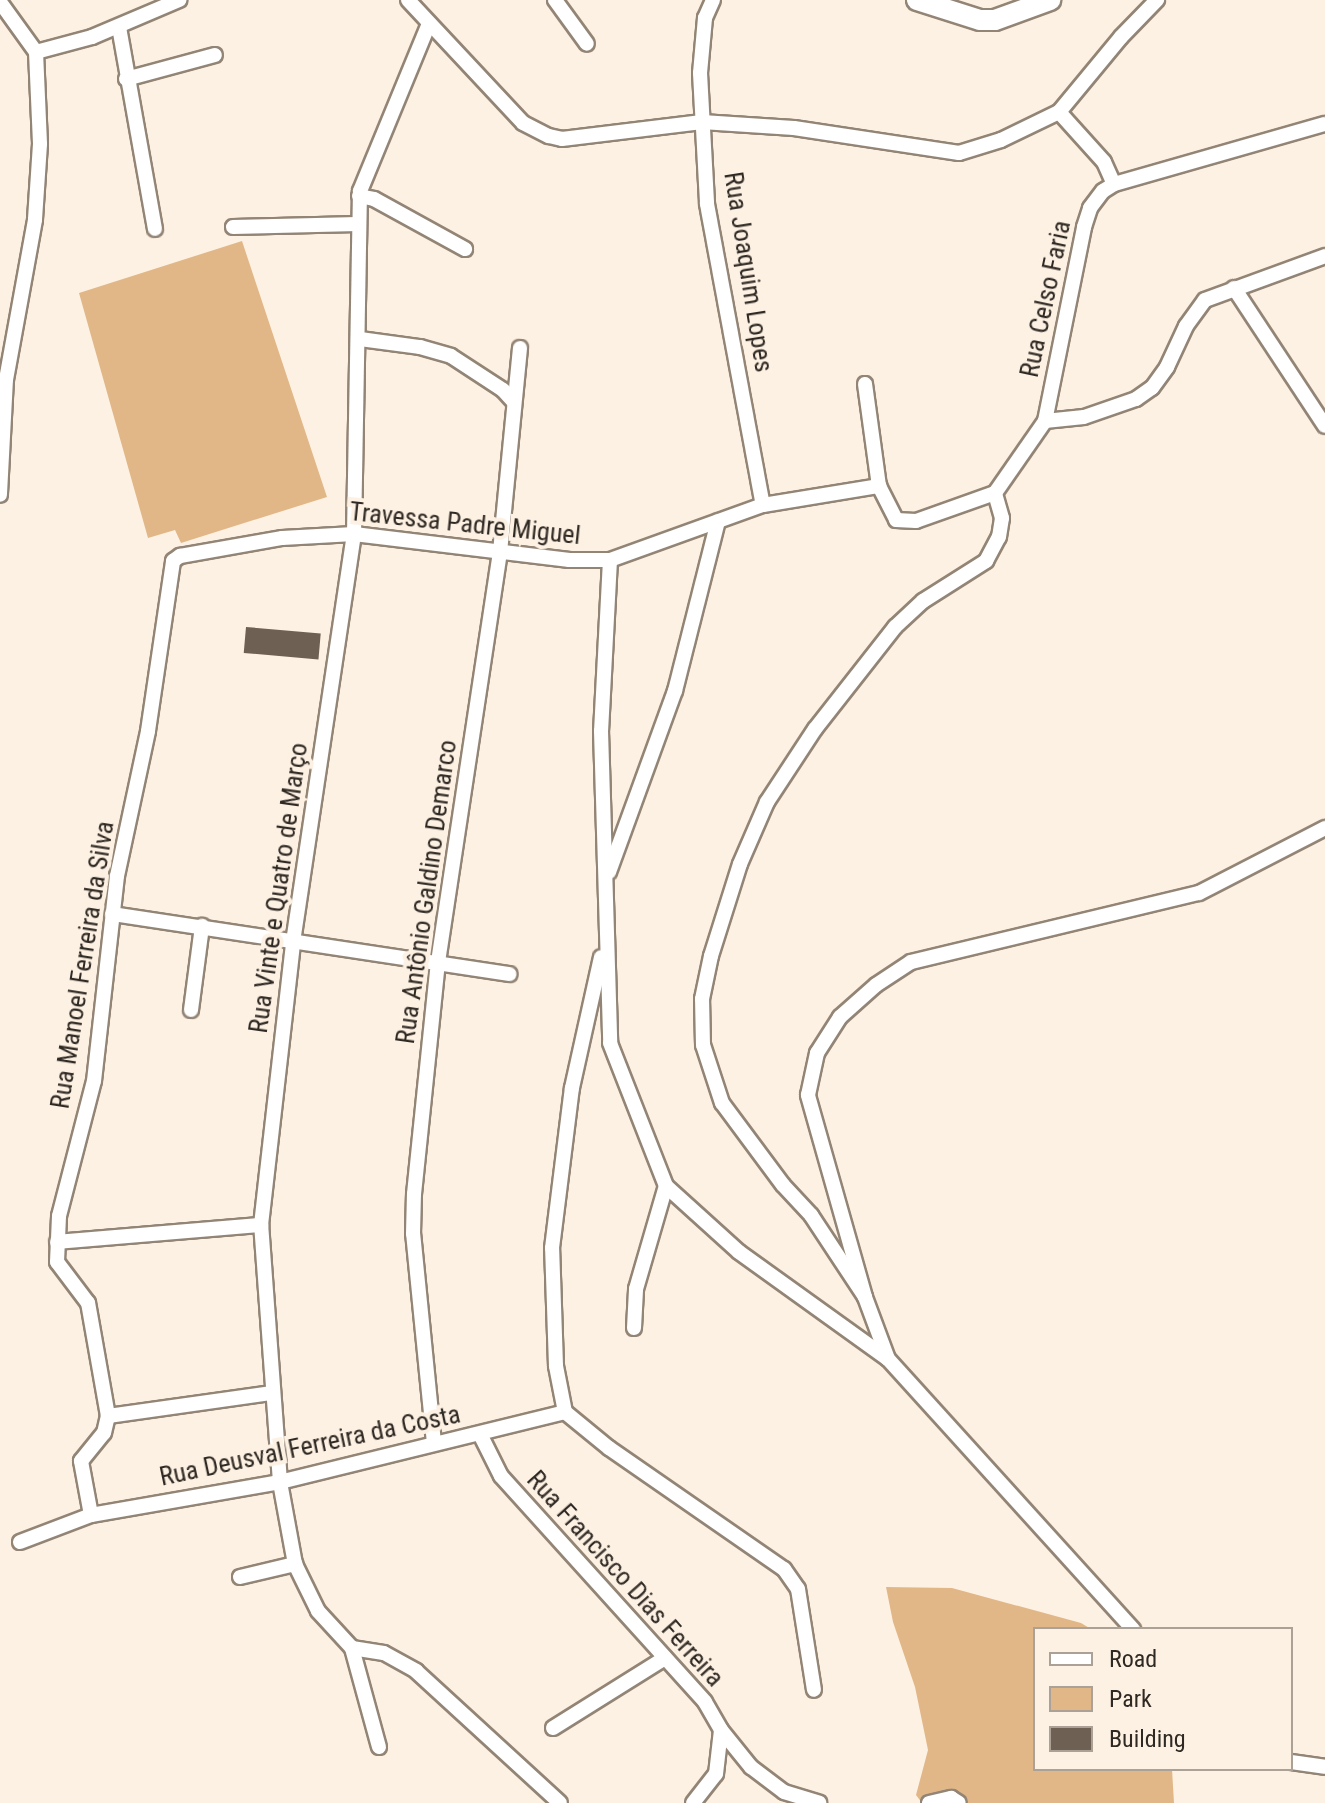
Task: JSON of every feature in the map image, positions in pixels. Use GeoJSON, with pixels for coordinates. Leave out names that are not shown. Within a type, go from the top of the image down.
{"type":"FeatureCollection","features":[{"type":"Feature","properties":{"kind":"main road"},"geometry":{"type":"LineString","coordinates":[[917,0],[980,20],[995,20],[1050,0]]}},
{"type":"Feature","properties":{"kind":"street"},"geometry":{"type":"LineString","coordinates":[[36,52],[119,27],[179,0]]}},
{"type":"Feature","properties":{"kind":"street"},"geometry":{"type":"LineString","coordinates":[[408,0],[428,26],[523,123],[549,136],[562,139],[702,122],[794,128],[959,153],[1001,140],[1059,112],[1121,37],[1157,0]]}},
{"type":"Feature","properties":{"kind":"street"},"geometry":{"type":"LineString","coordinates":[[555,0],[587,44]]}},
{"type":"Feature","properties":{"kind":"street","name":"Rua Joaquim Lopes"},"geometry":{"type":"LineString","coordinates":[[713,0],[705,18],[701,59],[707,204],[763,505]]}},
{"type":"Feature","properties":{"kind":"street"},"geometry":{"type":"LineString","coordinates":[[0,2],[36,52],[40,144],[35,220],[6,379],[0,495]]}},
{"type":"Feature","properties":{"kind":"street","name":"Rua Vinte e Quatro de Março"},"geometry":{"type":"LineString","coordinates":[[379,1747],[352,1648],[318,1611],[295,1564],[280,1482],[261,1225],[293,942],[354,534],[360,339],[360,194],[369,164],[428,26]]}},
{"type":"Feature","properties":{"kind":"street"},"geometry":{"type":"LineString","coordinates":[[119,27],[155,229]]}},
{"type":"Feature","properties":{"kind":"street"},"geometry":{"type":"LineString","coordinates":[[126,79],[215,55]]}},
{"type":"Feature","properties":{"kind":"street"},"geometry":{"type":"LineString","coordinates":[[1059,112],[1104,162],[1114,184],[1325,124]]}},
{"type":"Feature","properties":{"kind":"street","name":"Rua Celso Faria"},"geometry":{"type":"LineString","coordinates":[[995,493],[1045,421],[1084,227],[1097,198],[1114,184]]}},
{"type":"Feature","properties":{"kind":"street"},"geometry":{"type":"LineString","coordinates":[[360,194],[465,249]]}},
{"type":"Feature","properties":{"kind":"street"},"geometry":{"type":"LineString","coordinates":[[233,227],[358,224]]}},
{"type":"Feature","properties":{"kind":"street"},"geometry":{"type":"LineString","coordinates":[[1045,421],[1084,417],[1136,399],[1152,388],[1167,367],[1186,326],[1205,300],[1325,256]]}},
{"type":"Feature","properties":{"kind":"street"},"geometry":{"type":"LineString","coordinates":[[1234,288],[1325,426]]}},
{"type":"Feature","properties":{"kind":"street"},"geometry":{"type":"LineString","coordinates":[[360,339],[420,347],[451,356],[503,390],[513,401]]}},
{"type":"Feature","properties":{"kind":"street","name":"Rua Antônio Galdino Demarco"},"geometry":{"type":"LineString","coordinates":[[434,1443],[413,1220],[438,962],[500,552],[520,348]]}},
{"type":"Feature","properties":{"kind":"street"},"geometry":{"type":"LineString","coordinates":[[865,384],[879,486],[890,514],[902,523],[995,493],[1002,518],[999,537],[986,561],[923,601],[895,627],[815,729],[767,802],[740,864],[711,956],[702,999],[703,1045],[722,1103],[783,1185],[811,1215],[865,1297]]}},
{"type":"Feature","properties":{"kind":"street","name":"Travessa Padre Miguel"},"geometry":{"type":"LineString","coordinates":[[180,556],[282,538],[354,534],[569,560],[610,560],[763,505],[879,486]]}},
{"type":"Feature","properties":{"kind":"street"},"geometry":{"type":"LineString","coordinates":[[606,879],[675,691],[718,521]]}},
{"type":"Feature","properties":{"kind":"street","name":"Rua Manoel Ferreira da Silva"},"geometry":{"type":"LineString","coordinates":[[108,1416],[88,1303],[58,1267],[59,1216],[94,1081],[112,914],[148,731],[169,572],[180,556]]}},
{"type":"Feature","properties":{"kind":"street"},"geometry":{"type":"LineString","coordinates":[[610,560],[601,731],[605,938],[613,1057],[666,1186],[739,1252],[888,1359],[1131,1627]]}},
{"type":"Feature","properties":{"kind":"street"},"geometry":{"type":"LineString","coordinates":[[888,1359],[865,1297],[808,1095],[817,1053],[840,1017],[876,985],[911,962],[1199,893],[1325,828]]}},
{"type":"Feature","properties":{"kind":"street"},"geometry":{"type":"LineString","coordinates":[[112,914],[510,974]]}},
{"type":"Feature","properties":{"kind":"street"},"geometry":{"type":"LineString","coordinates":[[191,1010],[202,926]]}},
{"type":"Feature","properties":{"kind":"street"},"geometry":{"type":"LineString","coordinates":[[605,938],[572,1088],[552,1248],[556,1366],[565,1412],[609,1448],[784,1569],[798,1589],[814,1690]]}},
{"type":"Feature","properties":{"kind":"street"},"geometry":{"type":"LineString","coordinates":[[634,1328],[636,1289],[666,1186]]}},
{"type":"Feature","properties":{"kind":"street"},"geometry":{"type":"LineString","coordinates":[[57,1242],[261,1225]]}},
{"type":"Feature","properties":{"kind":"street"},"geometry":{"type":"LineString","coordinates":[[91,1515],[81,1461],[104,1433],[108,1416],[272,1393]]}},
{"type":"Feature","properties":{"kind":"street","name":"Rua Deusval Ferreira da Costa"},"geometry":{"type":"LineString","coordinates":[[20,1542],[91,1515],[280,1482],[565,1412]]}},
{"type":"Feature","properties":{"kind":"street","name":"Rua Francisco Dias Ferreira"},"geometry":{"type":"LineString","coordinates":[[480,1434],[501,1476],[705,1702],[721,1730],[762,1775],[784,1792],[819,1803]]}},
{"type":"Feature","properties":{"kind":"street"},"geometry":{"type":"LineString","coordinates":[[240,1577],[295,1564]]}},
{"type":"Feature","properties":{"kind":"street"},"geometry":{"type":"LineString","coordinates":[[352,1648],[384,1653],[416,1671],[560,1803]]}},
{"type":"Feature","properties":{"kind":"street"},"geometry":{"type":"LineString","coordinates":[[553,1728],[665,1658]]}},
{"type":"Feature","properties":{"kind":"street"},"geometry":{"type":"LineString","coordinates":[[693,1803],[716,1774],[721,1730]]}},
{"type":"Feature","properties":{"kind":"street"},"geometry":{"type":"LineString","coordinates":[[1293,1762],[1325,1767]]}},
{"type":"Feature","properties":{"kind":"street"},"geometry":{"type":"LineString","coordinates":[[929,1803],[951,1798],[959,1803]]}},
{"type":"Feature","properties":{"kind":"green space"},"geometry":{"type":"Polygon","coordinates":[[[242,241],[327,497],[181,543],[175,530],[148,538],[79,293],[242,241]]]}},
{"type":"Feature","properties":{"kind":"green space"},"geometry":{"type":"Polygon","coordinates":[[[886,1587],[952,1588],[1088,1627],[1033,1627],[1033,1771],[1172,1771],[1174,1803],[922,1803],[916,1795],[928,1750],[915,1687],[893,1622],[886,1587]]]}},
{"type":"Feature","properties":{"kind":"building"},"geometry":{"type":"Polygon","coordinates":[[[246,627],[321,634],[318,659],[244,653],[246,627]]]}}]}
